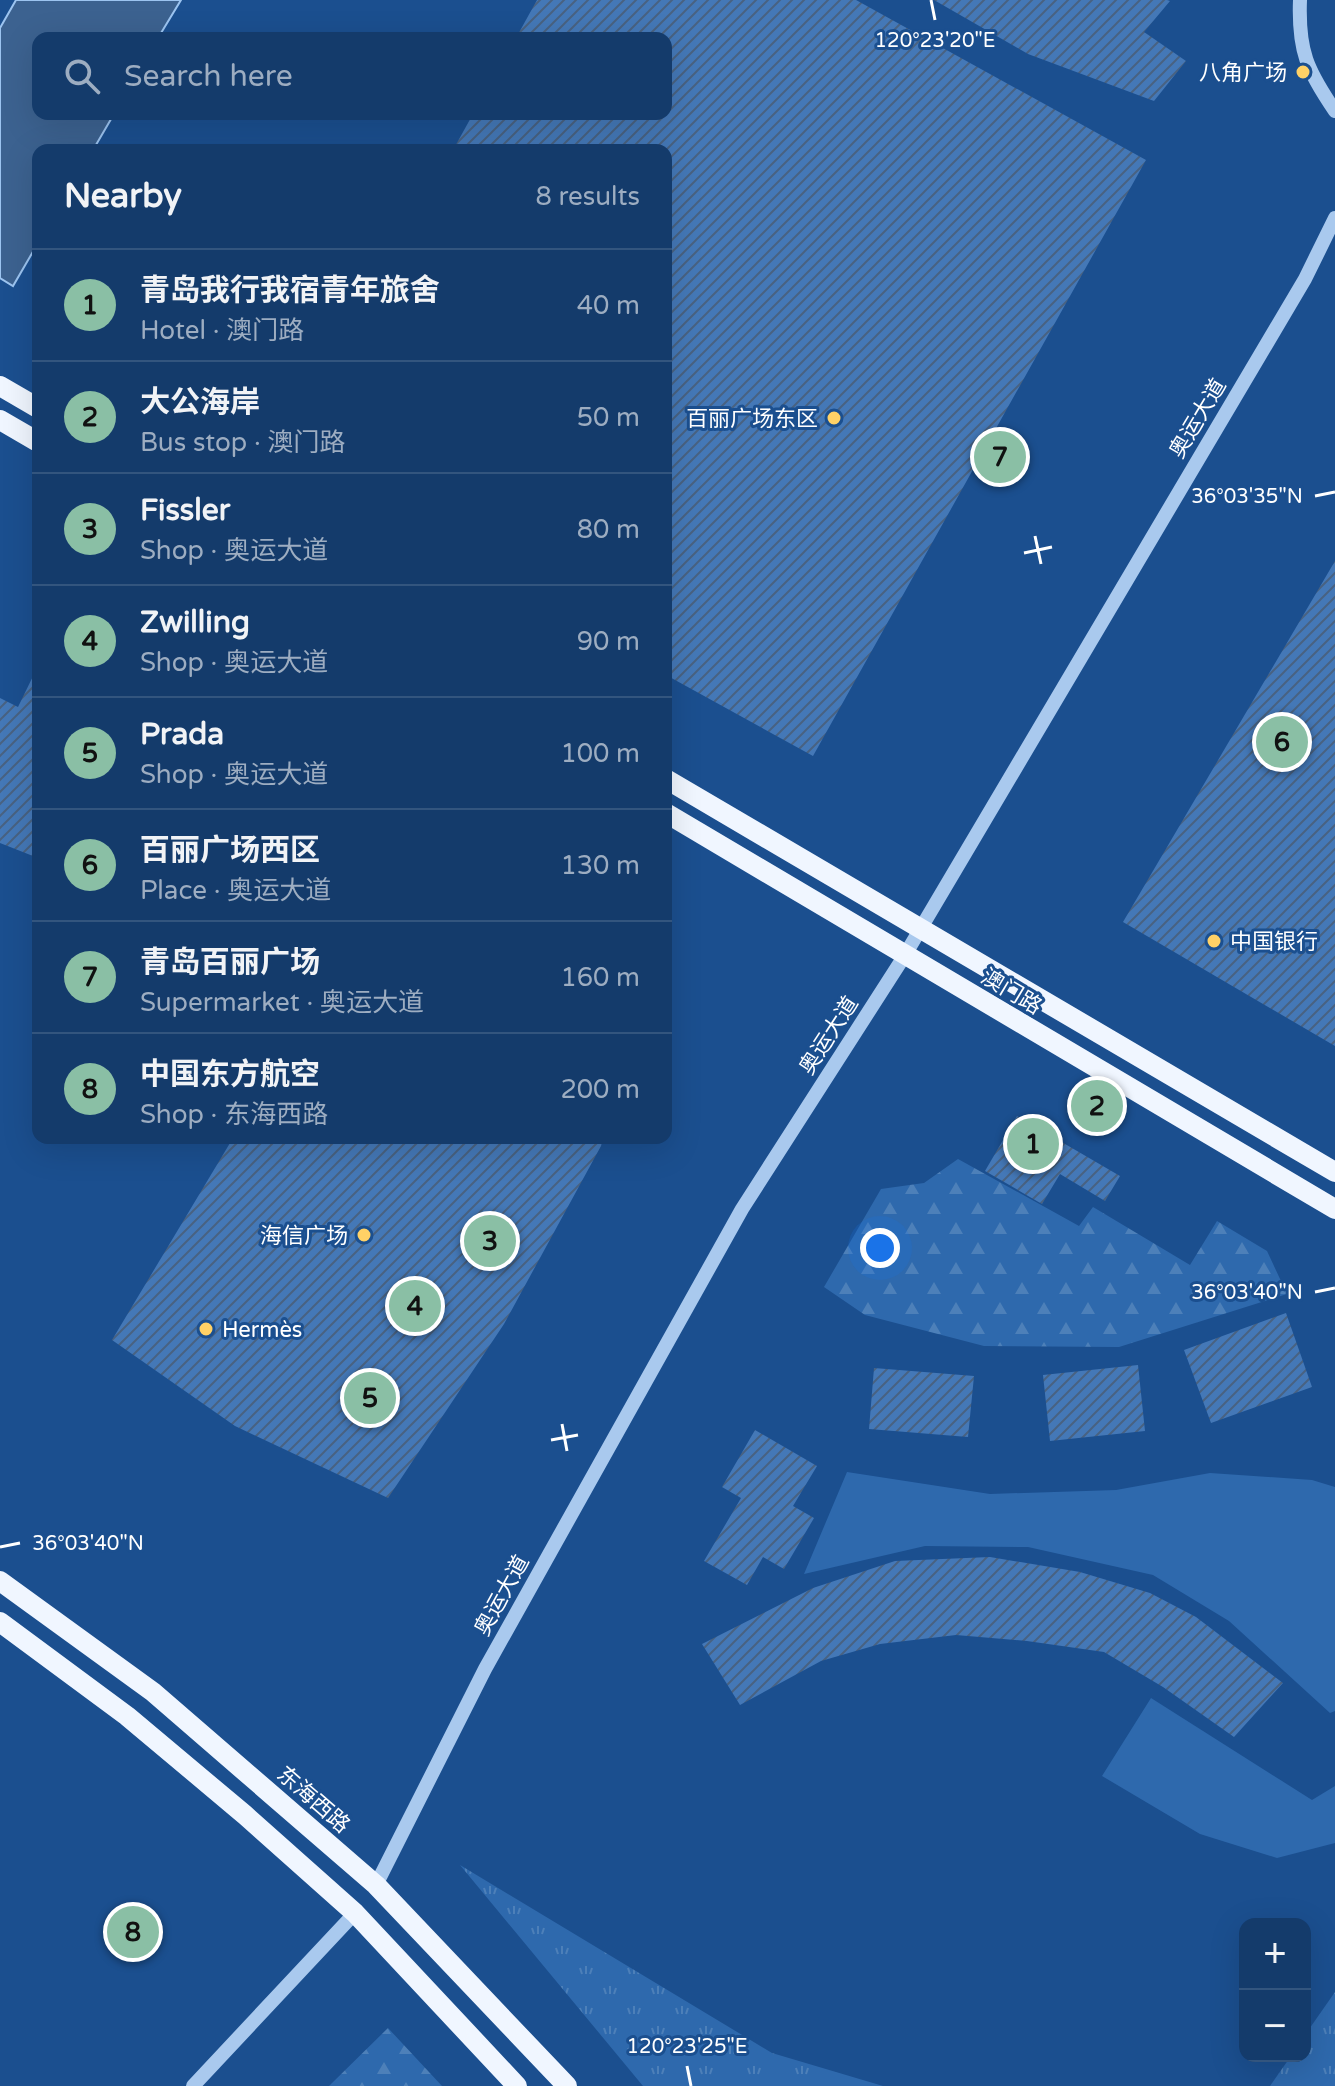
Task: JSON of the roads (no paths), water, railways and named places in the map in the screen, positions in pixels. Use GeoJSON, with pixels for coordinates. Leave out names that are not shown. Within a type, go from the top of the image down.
{"type":"FeatureCollection","features":[{"type":"Feature","properties":{"kind":"main road"},"geometry":{"type":"LineString","coordinates":[[0,386],[32,405]]}},
{"type":"Feature","properties":{"kind":"main road"},"geometry":{"type":"LineString","coordinates":[[0,420],[32,439]]}},
{"type":"Feature","properties":{"kind":"main road","name":"澳门路"},"geometry":{"type":"LineString","coordinates":[[672,783],[1335,1172]]}},
{"type":"Feature","properties":{"kind":"main road","name":"澳门路"},"geometry":{"type":"LineString","coordinates":[[672,817],[1335,1209]]}},
{"type":"Feature","properties":{"kind":"main road","name":"东海西路"},"geometry":{"type":"LineString","coordinates":[[0,1581],[153,1692],[376,1885],[567,2086]]}},
{"type":"Feature","properties":{"kind":"main road"},"geometry":{"type":"LineString","coordinates":[[0,1622],[127,1716],[355,1913],[517,2086]]}},
{"type":"Feature","properties":{"kind":"street"},"geometry":{"type":"LineString","coordinates":[[1300,0],[1299,32],[1311,75],[1335,111]]}},
{"type":"Feature","properties":{"kind":"street","name":"奥运大道"},"geometry":{"type":"LineString","coordinates":[[376,1885],[485,1669],[742,1209],[920,930],[1305,279],[1335,218]]}},
{"type":"Feature","properties":{"kind":"street"},"geometry":{"type":"LineString","coordinates":[[193,2086],[355,1913]]}},
{"type":"Feature","properties":{"kind":"place","name":"八角广场"},"geometry":{"type":"Point","coordinates":[1303,72]}},
{"type":"Feature","properties":{"kind":"place","name":"百丽广场东区"},"geometry":{"type":"Point","coordinates":[834,418]}},
{"type":"Feature","properties":{"kind":"place","name":"青岛百丽广场"},"geometry":{"type":"Point","coordinates":[1000,457]}},
{"type":"Feature","properties":{"kind":"place","name":"百丽广场西区"},"geometry":{"type":"Point","coordinates":[1282,742]}},
{"type":"Feature","properties":{"kind":"place","name":"中国银行"},"geometry":{"type":"Point","coordinates":[1214,941]}},
{"type":"Feature","properties":{"kind":"place","name":"大公海岸"},"geometry":{"type":"Point","coordinates":[1097,1106]}},
{"type":"Feature","properties":{"kind":"place","name":"青岛我行我宿青年旅舍"},"geometry":{"type":"Point","coordinates":[1033,1144]}},
{"type":"Feature","properties":{"kind":"place","name":"海信广场"},"geometry":{"type":"Point","coordinates":[364,1235]}},
{"type":"Feature","properties":{"kind":"place","name":"Fissler"},"geometry":{"type":"Point","coordinates":[490,1241]}},
{"type":"Feature","properties":{"kind":"place","name":"Zwilling"},"geometry":{"type":"Point","coordinates":[415,1306]}},
{"type":"Feature","properties":{"kind":"place","name":"Hermès"},"geometry":{"type":"Point","coordinates":[206,1329]}},
{"type":"Feature","properties":{"kind":"place","name":"Prada"},"geometry":{"type":"Point","coordinates":[370,1398]}},
{"type":"Feature","properties":{"kind":"place","name":"中国东方航空"},"geometry":{"type":"Point","coordinates":[133,1932]}}]}
